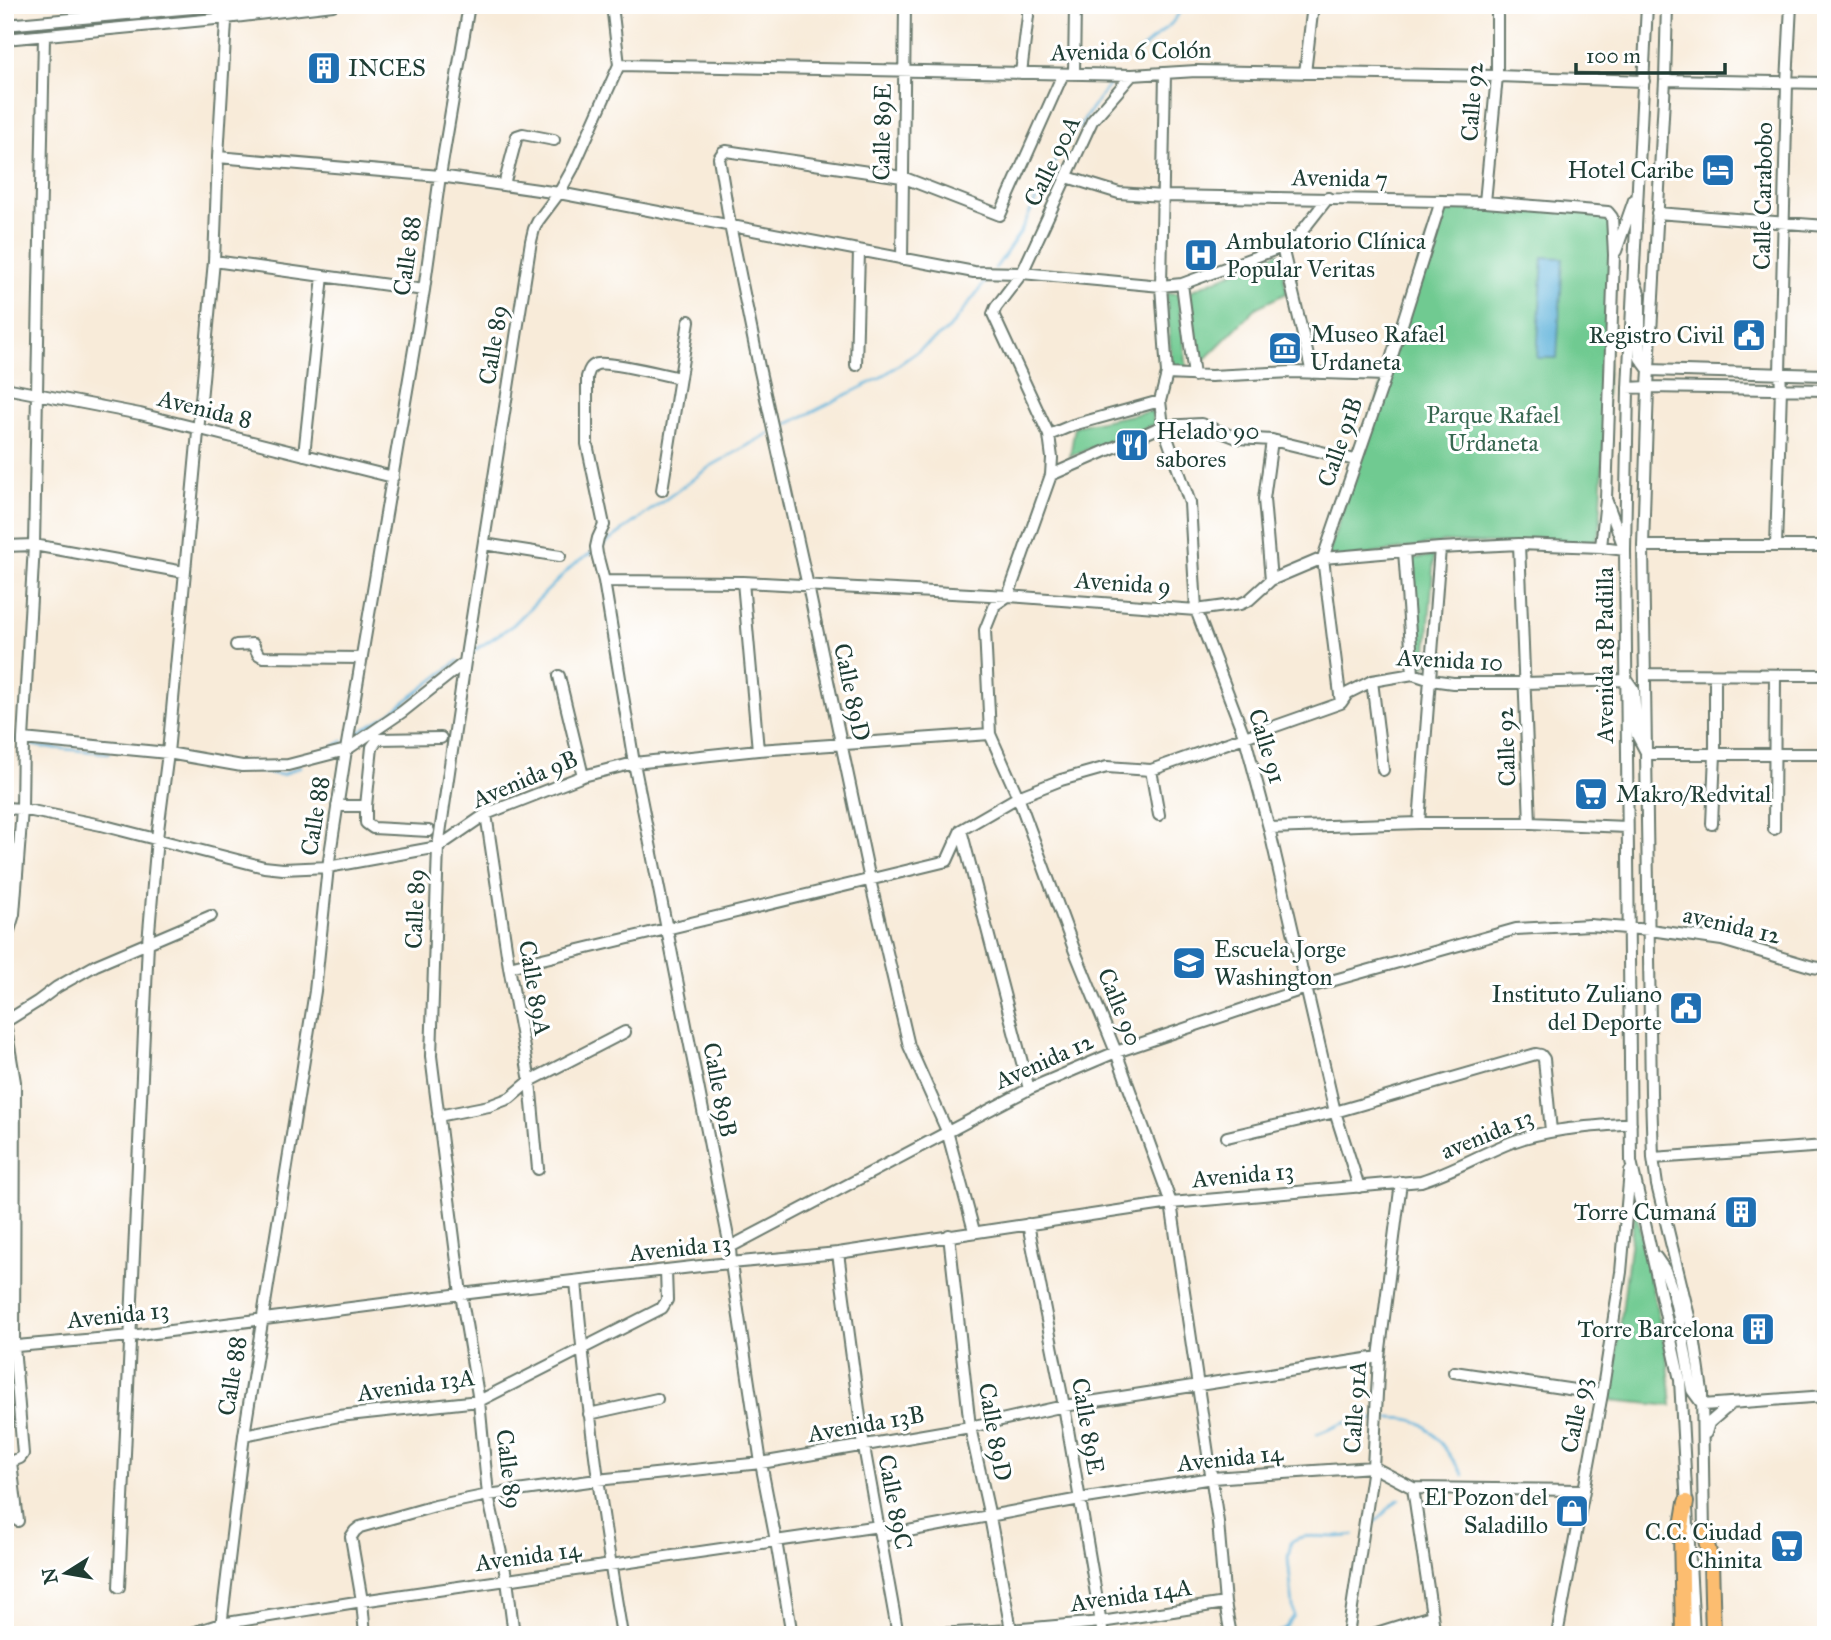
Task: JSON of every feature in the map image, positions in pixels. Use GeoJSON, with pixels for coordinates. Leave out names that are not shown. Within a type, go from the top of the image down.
{"type":"FeatureCollection","features":[{"type":"Feature","properties":{"kind":"main road"},"geometry":{"type":"LineString","coordinates":[[1684,1635],[1681,1532],[1686,1502]]}},
{"type":"Feature","properties":{"kind":"main road"},"geometry":{"type":"LineString","coordinates":[[1703,1532],[1711,1560],[1713,1635]]}},
{"type":"Feature","properties":{"kind":"street"},"geometry":{"type":"LineString","coordinates":[[5,25],[227,5],[214,261],[148,943],[119,1587]]}},
{"type":"Feature","properties":{"kind":"street"},"geometry":{"type":"LineString","coordinates":[[5,39],[333,5]]}},
{"type":"Feature","properties":{"kind":"street","name":"Calle 88"},"geometry":{"type":"LineString","coordinates":[[220,1629],[244,1435],[315,991],[337,806],[470,5]]}},
{"type":"Feature","properties":{"kind":"street"},"geometry":{"type":"LineString","coordinates":[[612,5],[619,65]]}},
{"type":"Feature","properties":{"kind":"street","name":"Calle 89E"},"geometry":{"type":"LineString","coordinates":[[902,259],[905,5]]}},
{"type":"Feature","properties":{"kind":"street"},"geometry":{"type":"LineString","coordinates":[[1021,73],[1028,5]]}},
{"type":"Feature","properties":{"kind":"street"},"geometry":{"type":"LineString","coordinates":[[902,177],[1000,215],[1069,74],[1075,5]]}},
{"type":"Feature","properties":{"kind":"street"},"geometry":{"type":"LineString","coordinates":[[1305,73],[1313,5]]}},
{"type":"Feature","properties":{"kind":"street","name":"Calle 92"},"geometry":{"type":"LineString","coordinates":[[1485,202],[1497,76],[1497,5]]}},
{"type":"Feature","properties":{"kind":"street","name":"Avenida 18 Padilla"},"geometry":{"type":"LineString","coordinates":[[1647,5],[1628,388],[1625,550],[1631,1161],[1681,1380],[1694,1635]]}},
{"type":"Feature","properties":{"kind":"street","name":"Avenida 18 Padilla"},"geometry":{"type":"LineString","coordinates":[[1667,5],[1643,546],[1653,1158],[1657,1185],[1694,1336],[1702,1391],[1707,1635]]}},
{"type":"Feature","properties":{"kind":"street","name":"Calle Carabobo"},"geometry":{"type":"LineString","coordinates":[[1776,546],[1791,5]]}},
{"type":"Feature","properties":{"kind":"street"},"geometry":{"type":"LineString","coordinates":[[5,944],[14,914],[23,809],[23,739],[34,545],[44,36]]}},
{"type":"Feature","properties":{"kind":"street","name":"Avenida 6 Colón"},"geometry":{"type":"LineString","coordinates":[[619,65],[1132,75],[1196,71],[1644,81]]}},
{"type":"Feature","properties":{"kind":"street","name":"Calle 89"},"geometry":{"type":"LineString","coordinates":[[514,1635],[507,1580],[488,1495],[479,1401],[461,1294],[431,1056],[438,847],[531,241],[538,221],[573,168],[619,65]]}},
{"type":"Feature","properties":{"kind":"street","name":"Calle 91"},"geometry":{"type":"LineString","coordinates":[[1165,73],[1161,286],[1167,373],[1160,401],[1163,426],[1190,503],[1196,610],[1245,738],[1269,828],[1335,1112],[1359,1186]]}},
{"type":"Feature","properties":{"kind":"street","name":"Calle 90A"},"geometry":{"type":"LineString","coordinates":[[1041,418],[993,314],[1022,273],[1092,121],[1132,75]]}},
{"type":"Feature","properties":{"kind":"street"},"geometry":{"type":"LineString","coordinates":[[1665,80],[1826,83]]}},
{"type":"Feature","properties":{"kind":"street"},"geometry":{"type":"LineString","coordinates":[[504,185],[517,136],[523,134],[554,140]]}},
{"type":"Feature","properties":{"kind":"street","name":"Calle 89D"},"geometry":{"type":"LineString","coordinates":[[902,177],[726,151],[721,154],[719,162],[759,367],[870,880],[909,1046],[947,1131],[974,1231]]}},
{"type":"Feature","properties":{"kind":"street"},"geometry":{"type":"LineString","coordinates":[[218,157],[440,176],[559,193],[974,272],[1022,273],[1161,286],[1182,284],[1282,247],[1298,235],[1328,198]]}},
{"type":"Feature","properties":{"kind":"street","name":"Avenida 7"},"geometry":{"type":"LineString","coordinates":[[1067,177],[1119,193],[1162,196],[1485,202],[1608,212],[1612,217],[1614,255]]}},
{"type":"Feature","properties":{"kind":"street"},"geometry":{"type":"LineString","coordinates":[[1601,547],[1606,499],[1614,255],[1639,188]]}},
{"type":"Feature","properties":{"kind":"street","name":"Calle 91B"},"geometry":{"type":"LineString","coordinates":[[1341,704],[1323,558],[1386,375],[1441,201]]}},
{"type":"Feature","properties":{"kind":"street"},"geometry":{"type":"LineString","coordinates":[[1657,213],[1826,226]]}},
{"type":"Feature","properties":{"kind":"street"},"geometry":{"type":"LineString","coordinates":[[1282,247],[1312,373]]}},
{"type":"Feature","properties":{"kind":"street"},"geometry":{"type":"LineString","coordinates":[[856,365],[859,251]]}},
{"type":"Feature","properties":{"kind":"street"},"geometry":{"type":"LineString","coordinates":[[214,261],[424,290]]}},
{"type":"Feature","properties":{"kind":"street"},"geometry":{"type":"LineString","coordinates":[[1633,275],[1640,296],[1640,358],[1649,370],[1826,375]]}},
{"type":"Feature","properties":{"kind":"street"},"geometry":{"type":"LineString","coordinates":[[304,455],[323,276]]}},
{"type":"Feature","properties":{"kind":"street"},"geometry":{"type":"LineString","coordinates":[[1182,284],[1194,376]]}},
{"type":"Feature","properties":{"kind":"street"},"geometry":{"type":"LineString","coordinates":[[662,490],[689,321]]}},
{"type":"Feature","properties":{"kind":"street","name":"Calle 89B"},"geometry":{"type":"LineString","coordinates":[[680,378],[606,363],[593,366],[589,370],[587,444],[604,524],[596,547],[634,763],[730,1247],[761,1463],[792,1635]]}},
{"type":"Feature","properties":{"kind":"street"},"geometry":{"type":"LineString","coordinates":[[1167,373],[1194,376],[1312,373],[1386,375]]}},
{"type":"Feature","properties":{"kind":"street","name":"Avenida 8"},"geometry":{"type":"LineString","coordinates":[[5,388],[140,414],[393,477]]}},
{"type":"Feature","properties":{"kind":"street"},"geometry":{"type":"LineString","coordinates":[[1628,388],[1826,390]]}},
{"type":"Feature","properties":{"kind":"street"},"geometry":{"type":"LineString","coordinates":[[1049,435],[1073,425],[1160,401]]}},
{"type":"Feature","properties":{"kind":"street","name":"Calle 90"},"geometry":{"type":"LineString","coordinates":[[1041,418],[1049,435],[1051,475],[1009,596],[995,606],[985,630],[990,734],[1018,797],[1171,1203],[1212,1478],[1225,1603],[1231,1635]]}},
{"type":"Feature","properties":{"kind":"street"},"geometry":{"type":"LineString","coordinates":[[1051,475],[1163,426],[1205,425],[1237,438],[1272,440],[1355,460]]}},
{"type":"Feature","properties":{"kind":"street"},"geometry":{"type":"LineString","coordinates":[[1271,580],[1264,499],[1272,440]]}},
{"type":"Feature","properties":{"kind":"street"},"geometry":{"type":"LineString","coordinates":[[1606,499],[1625,550]]}},
{"type":"Feature","properties":{"kind":"street"},"geometry":{"type":"LineString","coordinates":[[484,544],[560,556]]}},
{"type":"Feature","properties":{"kind":"street","name":"Calle 92"},"geometry":{"type":"LineString","coordinates":[[1519,544],[1530,823]]}},
{"type":"Feature","properties":{"kind":"street","name":"Avenida 9"},"geometry":{"type":"LineString","coordinates":[[604,581],[743,582],[1009,596],[1196,610],[1240,604],[1249,600],[1271,580],[1323,558],[1519,544],[1625,550]]}},
{"type":"Feature","properties":{"kind":"street"},"geometry":{"type":"LineString","coordinates":[[5,546],[34,545],[184,572]]}},
{"type":"Feature","properties":{"kind":"street"},"geometry":{"type":"LineString","coordinates":[[1643,546],[1826,546]]}},
{"type":"Feature","properties":{"kind":"street"},"geometry":{"type":"LineString","coordinates":[[1419,823],[1440,548]]}},
{"type":"Feature","properties":{"kind":"street"},"geometry":{"type":"LineString","coordinates":[[1404,551],[1413,674]]}},
{"type":"Feature","properties":{"kind":"street"},"geometry":{"type":"LineString","coordinates":[[743,582],[758,750]]}},
{"type":"Feature","properties":{"kind":"street"},"geometry":{"type":"LineString","coordinates":[[236,645],[253,645],[263,657],[362,658]]}},
{"type":"Feature","properties":{"kind":"street"},"geometry":{"type":"LineString","coordinates":[[23,739],[168,753],[242,766],[288,765],[346,750],[402,712],[465,662]]}},
{"type":"Feature","properties":{"kind":"street","name":"Avenida 10"},"geometry":{"type":"LineString","coordinates":[[961,830],[1018,797],[1061,780],[1107,767],[1151,770],[1341,704],[1348,693],[1372,681],[1413,674],[1453,683],[1525,684],[1627,680]]}},
{"type":"Feature","properties":{"kind":"street"},"geometry":{"type":"LineString","coordinates":[[1646,674],[1826,676]]}},
{"type":"Feature","properties":{"kind":"street"},"geometry":{"type":"LineString","coordinates":[[1712,824],[1714,675]]}},
{"type":"Feature","properties":{"kind":"street"},"geometry":{"type":"LineString","coordinates":[[559,676],[583,776]]}},
{"type":"Feature","properties":{"kind":"street"},"geometry":{"type":"LineString","coordinates":[[1774,829],[1775,676]]}},
{"type":"Feature","properties":{"kind":"street"},"geometry":{"type":"LineString","coordinates":[[1627,680],[1634,690],[1637,735],[1647,754],[1826,754]]}},
{"type":"Feature","properties":{"kind":"street"},"geometry":{"type":"LineString","coordinates":[[1372,681],[1383,770]]}},
{"type":"Feature","properties":{"kind":"street","name":"Avenida 9B"},"geometry":{"type":"LineString","coordinates":[[5,808],[23,809],[157,838],[264,867],[328,867],[438,847],[486,814],[583,776],[634,763],[758,750],[990,734]]}},
{"type":"Feature","properties":{"kind":"street"},"geometry":{"type":"LineString","coordinates":[[429,831],[369,827],[366,806],[372,747],[375,741],[383,738],[441,738]]}},
{"type":"Feature","properties":{"kind":"street"},"geometry":{"type":"LineString","coordinates":[[1151,770],[1159,815]]}},
{"type":"Feature","properties":{"kind":"street"},"geometry":{"type":"LineString","coordinates":[[337,806],[366,806]]}},
{"type":"Feature","properties":{"kind":"street","name":"Calle 89A"},"geometry":{"type":"LineString","coordinates":[[486,814],[509,967],[530,1081],[538,1169]]}},
{"type":"Feature","properties":{"kind":"street"},"geometry":{"type":"LineString","coordinates":[[1269,828],[1419,823],[1530,823],[1627,827]]}},
{"type":"Feature","properties":{"kind":"street"},"geometry":{"type":"LineString","coordinates":[[509,967],[947,861],[961,830]]}},
{"type":"Feature","properties":{"kind":"street"},"geometry":{"type":"LineString","coordinates":[[961,830],[1029,1089]]}},
{"type":"Feature","properties":{"kind":"street"},"geometry":{"type":"LineString","coordinates":[[18,1521],[8,1463],[23,1454],[10,1346],[15,1082],[5,1022],[96,965],[211,916]]}},
{"type":"Feature","properties":{"kind":"street","name":"Avenida 12"},"geometry":{"type":"LineString","coordinates":[[710,1265],[730,1247],[947,1131],[1029,1089],[1116,1052],[1306,988],[1516,929],[1590,925],[1628,929]]}},
{"type":"Feature","properties":{"kind":"street","name":"avenida 12"},"geometry":{"type":"LineString","coordinates":[[1628,929],[1722,940],[1826,969]]}},
{"type":"Feature","properties":{"kind":"street"},"geometry":{"type":"LineString","coordinates":[[438,1116],[489,1106],[510,1098],[530,1081],[625,1032]]}},
{"type":"Feature","properties":{"kind":"street"},"geometry":{"type":"LineString","coordinates":[[1227,1137],[1335,1112],[1536,1054],[1544,1059],[1551,1131]]}},
{"type":"Feature","properties":{"kind":"street"},"geometry":{"type":"LineString","coordinates":[[5,1091],[15,1082]]}},
{"type":"Feature","properties":{"kind":"street","name":"avenida 13"},"geometry":{"type":"LineString","coordinates":[[1359,1186],[1421,1181],[1512,1142],[1551,1131],[1631,1123]]}},
{"type":"Feature","properties":{"kind":"street"},"geometry":{"type":"LineString","coordinates":[[1653,1158],[1826,1146]]}},
{"type":"Feature","properties":{"kind":"street","name":"Calle 93"},"geometry":{"type":"LineString","coordinates":[[1557,1635],[1602,1394],[1621,1272],[1631,1161]]}},
{"type":"Feature","properties":{"kind":"street","name":"Calle 91A"},"geometry":{"type":"LineString","coordinates":[[1348,1635],[1373,1466],[1379,1357],[1401,1182]]}},
{"type":"Feature","properties":{"kind":"street","name":"Avenida 13"},"geometry":{"type":"LineString","coordinates":[[10,1346],[131,1336],[461,1294],[838,1252],[1171,1203],[1359,1186]]}},
{"type":"Feature","properties":{"kind":"street","name":"Calle 89E"},"geometry":{"type":"LineString","coordinates":[[1028,1224],[1064,1406],[1103,1635]]}},
{"type":"Feature","properties":{"kind":"street","name":"Calle 89D"},"geometry":{"type":"LineString","coordinates":[[949,1235],[970,1427],[1011,1632]]}},
{"type":"Feature","properties":{"kind":"street"},"geometry":{"type":"LineString","coordinates":[[1651,1250],[1665,1270],[1673,1292],[1692,1390],[1703,1405],[1826,1396]]}},
{"type":"Feature","properties":{"kind":"street","name":"Calle 89C"},"geometry":{"type":"LineString","coordinates":[[838,1252],[863,1447],[898,1635]]}},
{"type":"Feature","properties":{"kind":"street","name":"Avenida 13A"},"geometry":{"type":"LineString","coordinates":[[244,1435],[339,1416],[479,1401],[662,1308],[667,1300],[666,1271]]}},
{"type":"Feature","properties":{"kind":"street"},"geometry":{"type":"LineString","coordinates":[[576,1281],[597,1479],[622,1635]]}},
{"type":"Feature","properties":{"kind":"street","name":"Avenida 13B"},"geometry":{"type":"LineString","coordinates":[[362,1601],[351,1537],[355,1531],[360,1527],[435,1506],[488,1495],[597,1479],[761,1463],[863,1447],[1064,1406],[1379,1357]]}},
{"type":"Feature","properties":{"kind":"street"},"geometry":{"type":"LineString","coordinates":[[1454,1372],[1602,1394]]}},
{"type":"Feature","properties":{"kind":"street"},"geometry":{"type":"LineString","coordinates":[[589,1414],[657,1399]]}},
{"type":"Feature","properties":{"kind":"street"},"geometry":{"type":"LineString","coordinates":[[1703,1439],[1709,1423],[1732,1402]]}},
{"type":"Feature","properties":{"kind":"street"},"geometry":{"type":"LineString","coordinates":[[1373,1466],[1413,1488],[1583,1490]]}},
{"type":"Feature","properties":{"kind":"street","name":"Avenida 14"},"geometry":{"type":"LineString","coordinates":[[186,1635],[362,1601],[776,1541],[990,1517],[1080,1499],[1212,1478],[1373,1466]]}},
{"type":"Feature","properties":{"kind":"street"},"geometry":{"type":"LineString","coordinates":[[1413,1488],[1435,1635]]}},
{"type":"Feature","properties":{"kind":"street"},"geometry":{"type":"LineString","coordinates":[[362,1601],[365,1635]]}},
{"type":"Feature","properties":{"kind":"street","name":"Avenida 14A"},"geometry":{"type":"LineString","coordinates":[[917,1635],[1011,1632],[1101,1622],[1225,1603]]}},
{"type":"Feature","properties":{"kind":"street"},"geometry":{"type":"LineString","coordinates":[[1370,1635],[1431,1616]]}},
{"type":"Feature","properties":{"kind":"green space","name":"Parque Rafael Urdaneta"},"geometry":{"type":"Polygon","coordinates":[[[1439,203],[1605,210],[1614,222],[1600,531],[1592,547],[1443,542],[1326,562],[1439,203]]]}},
{"type":"Feature","properties":{"kind":"green space"},"geometry":{"type":"Polygon","coordinates":[[[1279,252],[1287,293],[1257,307],[1199,365],[1190,291],[1279,252]]]}},
{"type":"Feature","properties":{"kind":"green space"},"geometry":{"type":"Polygon","coordinates":[[[1166,293],[1178,293],[1187,369],[1172,367],[1166,293]]]}},
{"type":"Feature","properties":{"kind":"green space"},"geometry":{"type":"Polygon","coordinates":[[[1152,411],[1154,425],[1070,456],[1075,426],[1152,411]]]}},
{"type":"Feature","properties":{"kind":"green space"},"geometry":{"type":"Polygon","coordinates":[[[1434,556],[1426,666],[1416,664],[1409,559],[1434,556]]]}},
{"type":"Feature","properties":{"kind":"green space"},"geometry":{"type":"Polygon","coordinates":[[[1635,1206],[1668,1362],[1672,1406],[1611,1400],[1635,1206]]]}},
{"type":"Feature","properties":{"kind":"water"},"geometry":{"type":"Polygon","coordinates":[[[1543,257],[1563,258],[1557,358],[1537,358],[1543,257]]]}},
{"type":"Feature","properties":{"kind":"waterway"},"geometry":{"type":"LineString","coordinates":[[1130,59],[1171,24],[1186,5]]}},
{"type":"Feature","properties":{"kind":"waterway"},"geometry":{"type":"LineString","coordinates":[[995,269],[1021,231],[1053,164],[1109,84]]}},
{"type":"Feature","properties":{"kind":"waterway"},"geometry":{"type":"LineString","coordinates":[[776,430],[880,378],[949,329],[989,277]]}},
{"type":"Feature","properties":{"kind":"waterway"},"geometry":{"type":"LineString","coordinates":[[599,548],[711,466],[770,433]]}},
{"type":"Feature","properties":{"kind":"waterway"},"geometry":{"type":"LineString","coordinates":[[469,654],[513,625],[573,565],[593,552]]}},
{"type":"Feature","properties":{"kind":"waterway"},"geometry":{"type":"LineString","coordinates":[[352,736],[389,714],[458,661]]}},
{"type":"Feature","properties":{"kind":"waterway"},"geometry":{"type":"LineString","coordinates":[[5,737],[19,741]]}},
{"type":"Feature","properties":{"kind":"waterway"},"geometry":{"type":"LineString","coordinates":[[328,750],[343,741]]}},
{"type":"Feature","properties":{"kind":"waterway"},"geometry":{"type":"LineString","coordinates":[[32,745],[109,753]]}},
{"type":"Feature","properties":{"kind":"waterway"},"geometry":{"type":"LineString","coordinates":[[254,771],[282,775],[301,766]]}},
{"type":"Feature","properties":{"kind":"waterway"},"geometry":{"type":"LineString","coordinates":[[1381,1418],[1401,1418],[1425,1426],[1463,1475]]}},
{"type":"Feature","properties":{"kind":"waterway"},"geometry":{"type":"LineString","coordinates":[[1317,1434],[1344,1423],[1374,1419]]}},
{"type":"Feature","properties":{"kind":"waterway"},"geometry":{"type":"LineString","coordinates":[[1368,1528],[1399,1499]]}},
{"type":"Feature","properties":{"kind":"waterway"},"geometry":{"type":"LineString","coordinates":[[1274,1635],[1286,1627],[1294,1616],[1288,1558],[1291,1542],[1307,1536],[1354,1535]]}},
{"type":"Feature","properties":{"kind":"place","name":"INCES"},"geometry":{"type":"Point","coordinates":[324,68]}},
{"type":"Feature","properties":{"kind":"place","name":"Hotel Caribe"},"geometry":{"type":"Point","coordinates":[1718,170]}},
{"type":"Feature","properties":{"kind":"place","name":"Ambulatorio Clínica Popular Veritas"},"geometry":{"type":"Point","coordinates":[1201,255]}},
{"type":"Feature","properties":{"kind":"place","name":"Registro Civil"},"geometry":{"type":"Point","coordinates":[1749,335]}},
{"type":"Feature","properties":{"kind":"place","name":"Museo Rafael Urdaneta"},"geometry":{"type":"Point","coordinates":[1285,348]}},
{"type":"Feature","properties":{"kind":"place","name":"Helado 90 sabores"},"geometry":{"type":"Point","coordinates":[1132,445]}},
{"type":"Feature","properties":{"kind":"place","name":"Makro/Redvital"},"geometry":{"type":"Point","coordinates":[1591,794]}},
{"type":"Feature","properties":{"kind":"place","name":"Escuela Jorge Washington"},"geometry":{"type":"Point","coordinates":[1189,963]}},
{"type":"Feature","properties":{"kind":"place","name":"Instituto Zuliano del Deporte"},"geometry":{"type":"Point","coordinates":[1686,1008]}},
{"type":"Feature","properties":{"kind":"place","name":"Torre Cumaná"},"geometry":{"type":"Point","coordinates":[1741,1212]}},
{"type":"Feature","properties":{"kind":"place","name":"Torre Barcelona"},"geometry":{"type":"Point","coordinates":[1758,1329]}},
{"type":"Feature","properties":{"kind":"place","name":"El Pozon del Saladillo"},"geometry":{"type":"Point","coordinates":[1572,1511]}},
{"type":"Feature","properties":{"kind":"place","name":"C.C. Ciudad Chinita"},"geometry":{"type":"Point","coordinates":[1787,1546]}}]}
